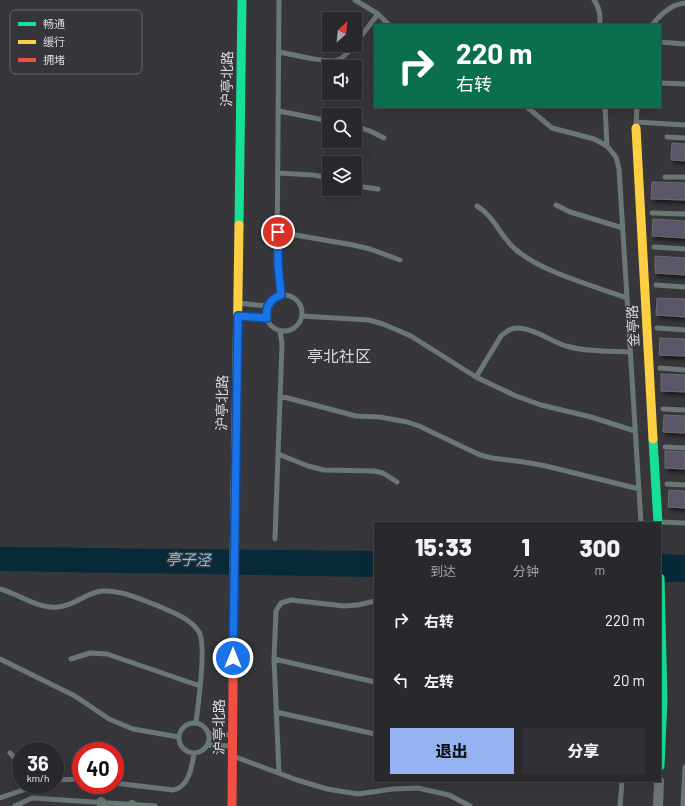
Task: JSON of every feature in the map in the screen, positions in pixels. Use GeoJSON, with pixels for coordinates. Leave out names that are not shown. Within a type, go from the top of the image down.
{"type":"FeatureCollection","features":[{"type":"Feature","properties":{"kind":"street","name":"沪亭北路"},"geometry":{"type":"LineString","coordinates":[[232,806],[233,581],[242,0]]}},
{"type":"Feature","properties":{"kind":"street","name":"金亭路"},"geometry":{"type":"LineString","coordinates":[[636,125],[658,522]]}},
{"type":"Feature","properties":{"kind":"street"},"geometry":{"type":"LineString","coordinates":[[661,613],[664,699],[661,749]]}},
{"type":"Feature","properties":{"kind":"street"},"geometry":{"type":"LineString","coordinates":[[658,806],[659,782]]}},
{"type":"Feature","properties":{"kind":"lane"},"geometry":{"type":"LineString","coordinates":[[279,0],[278,264],[281,295]]}},
{"type":"Feature","properties":{"kind":"lane"},"geometry":{"type":"LineString","coordinates":[[594,0],[599,10],[600,24]]}},
{"type":"Feature","properties":{"kind":"lane"},"geometry":{"type":"LineString","coordinates":[[358,1],[378,14],[387,24]]}},
{"type":"Feature","properties":{"kind":"lane"},"geometry":{"type":"LineString","coordinates":[[653,24],[675,5],[685,3]]}},
{"type":"Feature","properties":{"kind":"lane"},"geometry":{"type":"LineString","coordinates":[[362,35],[378,14]]}},
{"type":"Feature","properties":{"kind":"lane"},"geometry":{"type":"LineString","coordinates":[[661,42],[685,44]]}},
{"type":"Feature","properties":{"kind":"lane"},"geometry":{"type":"LineString","coordinates":[[279,52],[324,61],[337,62],[348,52]]}},
{"type":"Feature","properties":{"kind":"lane"},"geometry":{"type":"LineString","coordinates":[[661,82],[685,84]]}},
{"type":"Feature","properties":{"kind":"lane"},"geometry":{"type":"LineString","coordinates":[[528,108],[552,128],[594,139],[607,146],[616,157],[619,169],[641,522]]}},
{"type":"Feature","properties":{"kind":"lane"},"geometry":{"type":"LineString","coordinates":[[605,108],[607,146]]}},
{"type":"Feature","properties":{"kind":"lane"},"geometry":{"type":"LineString","coordinates":[[637,108],[636,125],[685,125]]}},
{"type":"Feature","properties":{"kind":"lane"},"geometry":{"type":"LineString","coordinates":[[279,111],[322,120]]}},
{"type":"Feature","properties":{"kind":"lane"},"geometry":{"type":"LineString","coordinates":[[362,128],[384,138]]}},
{"type":"Feature","properties":{"kind":"lane"},"geometry":{"type":"LineString","coordinates":[[667,137],[685,138]]}},
{"type":"Feature","properties":{"kind":"lane"},"geometry":{"type":"LineString","coordinates":[[278,173],[322,177]]}},
{"type":"Feature","properties":{"kind":"lane"},"geometry":{"type":"LineString","coordinates":[[665,176],[685,177]]}},
{"type":"Feature","properties":{"kind":"lane"},"geometry":{"type":"LineString","coordinates":[[362,187],[378,190]]}},
{"type":"Feature","properties":{"kind":"lane"},"geometry":{"type":"LineString","coordinates":[[556,205],[570,212],[623,228]]}},
{"type":"Feature","properties":{"kind":"lane"},"geometry":{"type":"LineString","coordinates":[[477,206],[485,210],[501,233],[515,249],[537,264],[562,275],[627,298]]}},
{"type":"Feature","properties":{"kind":"lane"},"geometry":{"type":"LineString","coordinates":[[652,213],[685,214]]}},
{"type":"Feature","properties":{"kind":"lane"},"geometry":{"type":"LineString","coordinates":[[278,232],[353,245],[370,249],[400,260]]}},
{"type":"Feature","properties":{"kind":"lane"},"geometry":{"type":"LineString","coordinates":[[654,247],[685,249]]}},
{"type":"Feature","properties":{"kind":"lane"},"geometry":{"type":"LineString","coordinates":[[656,286],[685,287]]}},
{"type":"Feature","properties":{"kind":"lane"},"geometry":{"type":"LineString","coordinates":[[281,295],[287,295],[298,300],[301,305],[302,316],[300,322],[292,330],[280,331],[270,324],[267,318],[267,306],[270,301],[281,295]]}},
{"type":"Feature","properties":{"kind":"lane"},"geometry":{"type":"LineString","coordinates":[[238,303],[267,306]]}},
{"type":"Feature","properties":{"kind":"lane"},"geometry":{"type":"LineString","coordinates":[[238,316],[267,318]]}},
{"type":"Feature","properties":{"kind":"lane"},"geometry":{"type":"LineString","coordinates":[[302,316],[369,320],[383,324],[411,336],[476,377],[516,396],[541,406],[591,417],[635,431]]}},
{"type":"Feature","properties":{"kind":"lane"},"geometry":{"type":"LineString","coordinates":[[476,377],[501,336],[507,330],[516,328],[528,330],[565,346],[582,350],[630,352]]}},
{"type":"Feature","properties":{"kind":"lane"},"geometry":{"type":"LineString","coordinates":[[657,328],[685,330]]}},
{"type":"Feature","properties":{"kind":"lane"},"geometry":{"type":"LineString","coordinates":[[274,539],[282,344],[280,331]]}},
{"type":"Feature","properties":{"kind":"lane"},"geometry":{"type":"LineString","coordinates":[[660,368],[685,370]]}},
{"type":"Feature","properties":{"kind":"lane"},"geometry":{"type":"LineString","coordinates":[[280,396],[356,416],[380,417],[406,422],[419,426],[480,456],[546,466],[639,489]]}},
{"type":"Feature","properties":{"kind":"lane"},"geometry":{"type":"LineString","coordinates":[[663,409],[685,410]]}},
{"type":"Feature","properties":{"kind":"lane"},"geometry":{"type":"LineString","coordinates":[[665,447],[685,448]]}},
{"type":"Feature","properties":{"kind":"lane"},"geometry":{"type":"LineString","coordinates":[[278,454],[308,466],[324,470],[374,471],[383,473],[397,482]]}},
{"type":"Feature","properties":{"kind":"lane"},"geometry":{"type":"LineString","coordinates":[[667,484],[685,485]]}},
{"type":"Feature","properties":{"kind":"lane"},"geometry":{"type":"LineString","coordinates":[[661,522],[685,523]]}},
{"type":"Feature","properties":{"kind":"lane"},"geometry":{"type":"LineString","coordinates":[[0,589],[13,593],[35,604],[57,607],[74,603],[88,594],[102,591],[116,592],[132,596],[180,615],[191,622],[200,633],[203,642],[196,722]]}},
{"type":"Feature","properties":{"kind":"lane"},"geometry":{"type":"LineString","coordinates":[[279,773],[274,659],[274,618],[276,611],[281,603],[291,600],[344,606],[358,606],[374,601]]}},
{"type":"Feature","properties":{"kind":"lane"},"geometry":{"type":"LineString","coordinates":[[71,659],[90,653],[107,654],[200,686]]}},
{"type":"Feature","properties":{"kind":"lane"},"geometry":{"type":"LineString","coordinates":[[0,659],[75,696],[109,719],[134,729],[179,737]]}},
{"type":"Feature","properties":{"kind":"lane"},"geometry":{"type":"LineString","coordinates":[[274,659],[374,682]]}},
{"type":"Feature","properties":{"kind":"lane"},"geometry":{"type":"LineString","coordinates":[[276,712],[374,734]]}},
{"type":"Feature","properties":{"kind":"lane"},"geometry":{"type":"LineString","coordinates":[[196,722],[204,726],[209,734],[208,745],[203,750],[194,753],[182,747],[179,737],[182,728],[190,723],[196,722]]}},
{"type":"Feature","properties":{"kind":"lane"},"geometry":{"type":"LineString","coordinates":[[209,734],[233,735]]}},
{"type":"Feature","properties":{"kind":"lane"},"geometry":{"type":"LineString","coordinates":[[208,745],[232,746]]}},
{"type":"Feature","properties":{"kind":"lane"},"geometry":{"type":"LineString","coordinates":[[124,784],[173,790],[179,789],[183,786],[189,775],[194,753]]}},
{"type":"Feature","properties":{"kind":"lane"},"geometry":{"type":"LineString","coordinates":[[232,756],[327,789],[358,794],[393,789],[418,788],[450,795],[470,806]]}},
{"type":"Feature","properties":{"kind":"lane"},"geometry":{"type":"LineString","coordinates":[[683,806],[685,767]]}},
{"type":"Feature","properties":{"kind":"lane"},"geometry":{"type":"LineString","coordinates":[[620,806],[622,782]]}},
{"type":"Feature","properties":{"kind":"lane"},"geometry":{"type":"LineString","coordinates":[[0,798],[12,794]]}},
{"type":"Feature","properties":{"kind":"lane"},"geometry":{"type":"LineString","coordinates":[[15,806],[32,798],[102,804],[156,806]]}},
{"type":"Feature","properties":{"kind":"water","name":"亭子泾"},"geometry":{"type":"Polygon","coordinates":[[[0,547],[374,551],[374,577],[0,571],[0,547]]]}},
{"type":"Feature","properties":{"kind":"water"},"geometry":{"type":"Polygon","coordinates":[[[661,554],[685,555],[685,582],[661,582],[661,554]]]}},
{"type":"Feature","properties":{"kind":"building"},"geometry":{"type":"Polygon","coordinates":[[[672,143],[685,144],[685,161],[671,160],[672,143]]]}},
{"type":"Feature","properties":{"kind":"building"},"geometry":{"type":"Polygon","coordinates":[[[652,182],[685,183],[685,200],[651,199],[652,182]]]}},
{"type":"Feature","properties":{"kind":"building"},"geometry":{"type":"Polygon","coordinates":[[[653,219],[685,221],[685,238],[652,236],[653,219]]]}},
{"type":"Feature","properties":{"kind":"building"},"geometry":{"type":"Polygon","coordinates":[[[655,256],[685,258],[685,275],[655,273],[655,256]]]}},
{"type":"Feature","properties":{"kind":"building"},"geometry":{"type":"Polygon","coordinates":[[[657,298],[685,299],[685,317],[656,315],[657,298]]]}},
{"type":"Feature","properties":{"kind":"building"},"geometry":{"type":"Polygon","coordinates":[[[660,338],[685,339],[685,356],[659,355],[660,338]]]}},
{"type":"Feature","properties":{"kind":"building"},"geometry":{"type":"Polygon","coordinates":[[[661,374],[685,375],[685,392],[661,391],[661,374]]]}},
{"type":"Feature","properties":{"kind":"building"},"geometry":{"type":"Polygon","coordinates":[[[664,415],[685,416],[685,433],[663,432],[664,415]]]}},
{"type":"Feature","properties":{"kind":"building"},"geometry":{"type":"Polygon","coordinates":[[[665,451],[685,452],[685,469],[665,468],[665,451]]]}},
{"type":"Feature","properties":{"kind":"building"},"geometry":{"type":"Polygon","coordinates":[[[669,490],[685,491],[685,508],[668,507],[669,490]]]}},
{"type":"Feature","properties":{"kind":"traffic: fast"},"geometry":{"type":"LineString","coordinates":[[239,225],[242,0]]}},
{"type":"Feature","properties":{"kind":"traffic: fast"},"geometry":{"type":"LineString","coordinates":[[653,439],[658,522]]}},
{"type":"Feature","properties":{"kind":"traffic: fast"},"geometry":{"type":"LineString","coordinates":[[661,618],[663,699],[661,744]]}},
{"type":"Feature","properties":{"kind":"traffic: slow"},"geometry":{"type":"LineString","coordinates":[[636,128],[653,439]]}},
{"type":"Feature","properties":{"kind":"traffic: slow"},"geometry":{"type":"LineString","coordinates":[[234,568],[239,225]]}},
{"type":"Feature","properties":{"kind":"traffic: jam"},"geometry":{"type":"LineString","coordinates":[[232,806],[234,568]]}},
{"type":"Feature","properties":{"kind":"district","name":"亭北社区"},"geometry":{"type":"Point","coordinates":[339,356]}},
{"type":"Feature","properties":{"kind":"route"},"geometry":{"type":"LineString","coordinates":[[233,658],[233,554],[238,316],[267,318],[267,306],[270,301],[281,295],[278,264],[278,232]]}}]}
